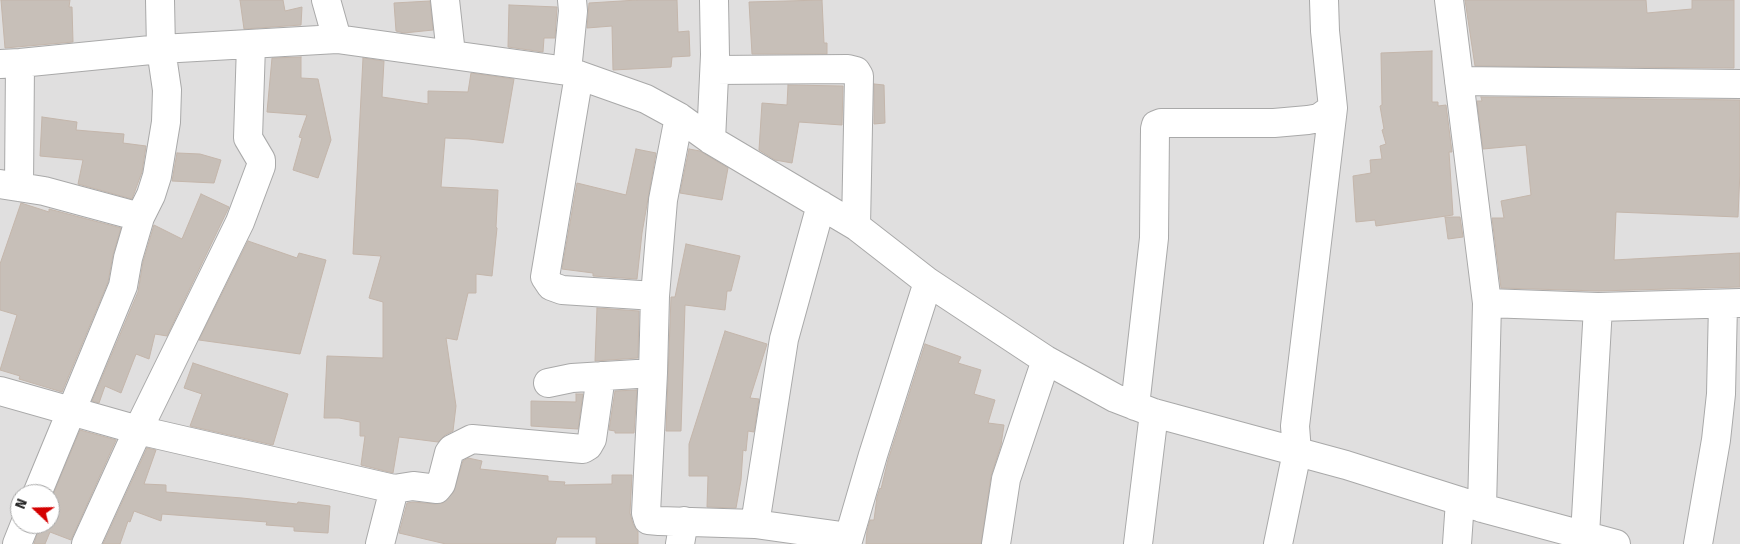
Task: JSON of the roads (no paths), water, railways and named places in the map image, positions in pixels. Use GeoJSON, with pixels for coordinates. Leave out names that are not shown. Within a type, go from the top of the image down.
{"type":"FeatureCollection","features":[{"type":"Feature","properties":{"kind":"street"},"geometry":{"type":"LineString","coordinates":[[41,484],[123,286],[128,258],[140,217],[151,195],[157,176],[166,122],[166,90],[161,49],[160,0]]}},
{"type":"Feature","properties":{"kind":"street"},"geometry":{"type":"LineString","coordinates":[[326,0],[337,39]]}},
{"type":"Feature","properties":{"kind":"street"},"geometry":{"type":"LineString","coordinates":[[445,0],[451,54]]}},
{"type":"Feature","properties":{"kind":"street"},"geometry":{"type":"LineString","coordinates":[[572,0],[573,73],[545,277],[551,286],[562,290],[654,296]]}},
{"type":"Feature","properties":{"kind":"street"},"geometry":{"type":"LineString","coordinates":[[711,140],[715,70],[714,0]]}},
{"type":"Feature","properties":{"kind":"street"},"geometry":{"type":"LineString","coordinates":[[1278,544],[1297,452],[1295,426],[1333,108],[1325,31],[1324,0]]}},
{"type":"Feature","properties":{"kind":"street"},"geometry":{"type":"LineString","coordinates":[[1450,0],[1487,303],[1471,504],[1457,544]]}},
{"type":"Feature","properties":{"kind":"street"},"geometry":{"type":"LineString","coordinates":[[140,217],[44,191],[6,188],[10,64],[161,49],[337,39],[573,73],[646,99],[678,117],[711,140],[856,226],[928,282],[1046,360],[1115,398],[1144,409],[1346,465],[1471,504],[1616,544]]}},
{"type":"Feature","properties":{"kind":"street"},"geometry":{"type":"LineString","coordinates":[[86,544],[138,430],[240,222],[261,166],[261,160],[248,138],[251,44]]}},
{"type":"Feature","properties":{"kind":"street"},"geometry":{"type":"LineString","coordinates":[[715,70],[848,69],[856,71],[859,76],[856,226]]}},
{"type":"Feature","properties":{"kind":"street"},"geometry":{"type":"LineString","coordinates":[[1459,81],[1740,84]]}},
{"type":"Feature","properties":{"kind":"street"},"geometry":{"type":"LineString","coordinates":[[1138,544],[1154,238],[1154,129],[1161,123],[1308,120],[1319,118],[1333,108]]}},
{"type":"Feature","properties":{"kind":"street"},"geometry":{"type":"LineString","coordinates":[[678,117],[663,200],[654,296],[653,372],[646,513],[648,520],[659,521],[682,533],[755,524],[848,540],[928,282]]}},
{"type":"Feature","properties":{"kind":"street"},"geometry":{"type":"LineString","coordinates":[[755,524],[784,339],[821,205]]}},
{"type":"Feature","properties":{"kind":"street"},"geometry":{"type":"LineString","coordinates":[[1487,303],[1598,307],[1732,303],[1716,440],[1698,544]]}},
{"type":"Feature","properties":{"kind":"street"},"geometry":{"type":"LineString","coordinates":[[1585,535],[1598,307]]}},
{"type":"Feature","properties":{"kind":"street"},"geometry":{"type":"LineString","coordinates":[[996,544],[1006,480],[1046,360]]}},
{"type":"Feature","properties":{"kind":"street"},"geometry":{"type":"LineString","coordinates":[[548,383],[572,378],[653,372]]}},
{"type":"Feature","properties":{"kind":"street"},"geometry":{"type":"LineString","coordinates":[[0,391],[138,430],[394,489],[413,486],[437,488],[439,487],[449,453],[452,449],[472,439],[583,449],[588,446],[592,439],[601,376]]}},
{"type":"Feature","properties":{"kind":"street"},"geometry":{"type":"LineString","coordinates":[[380,544],[394,489]]}}]}
